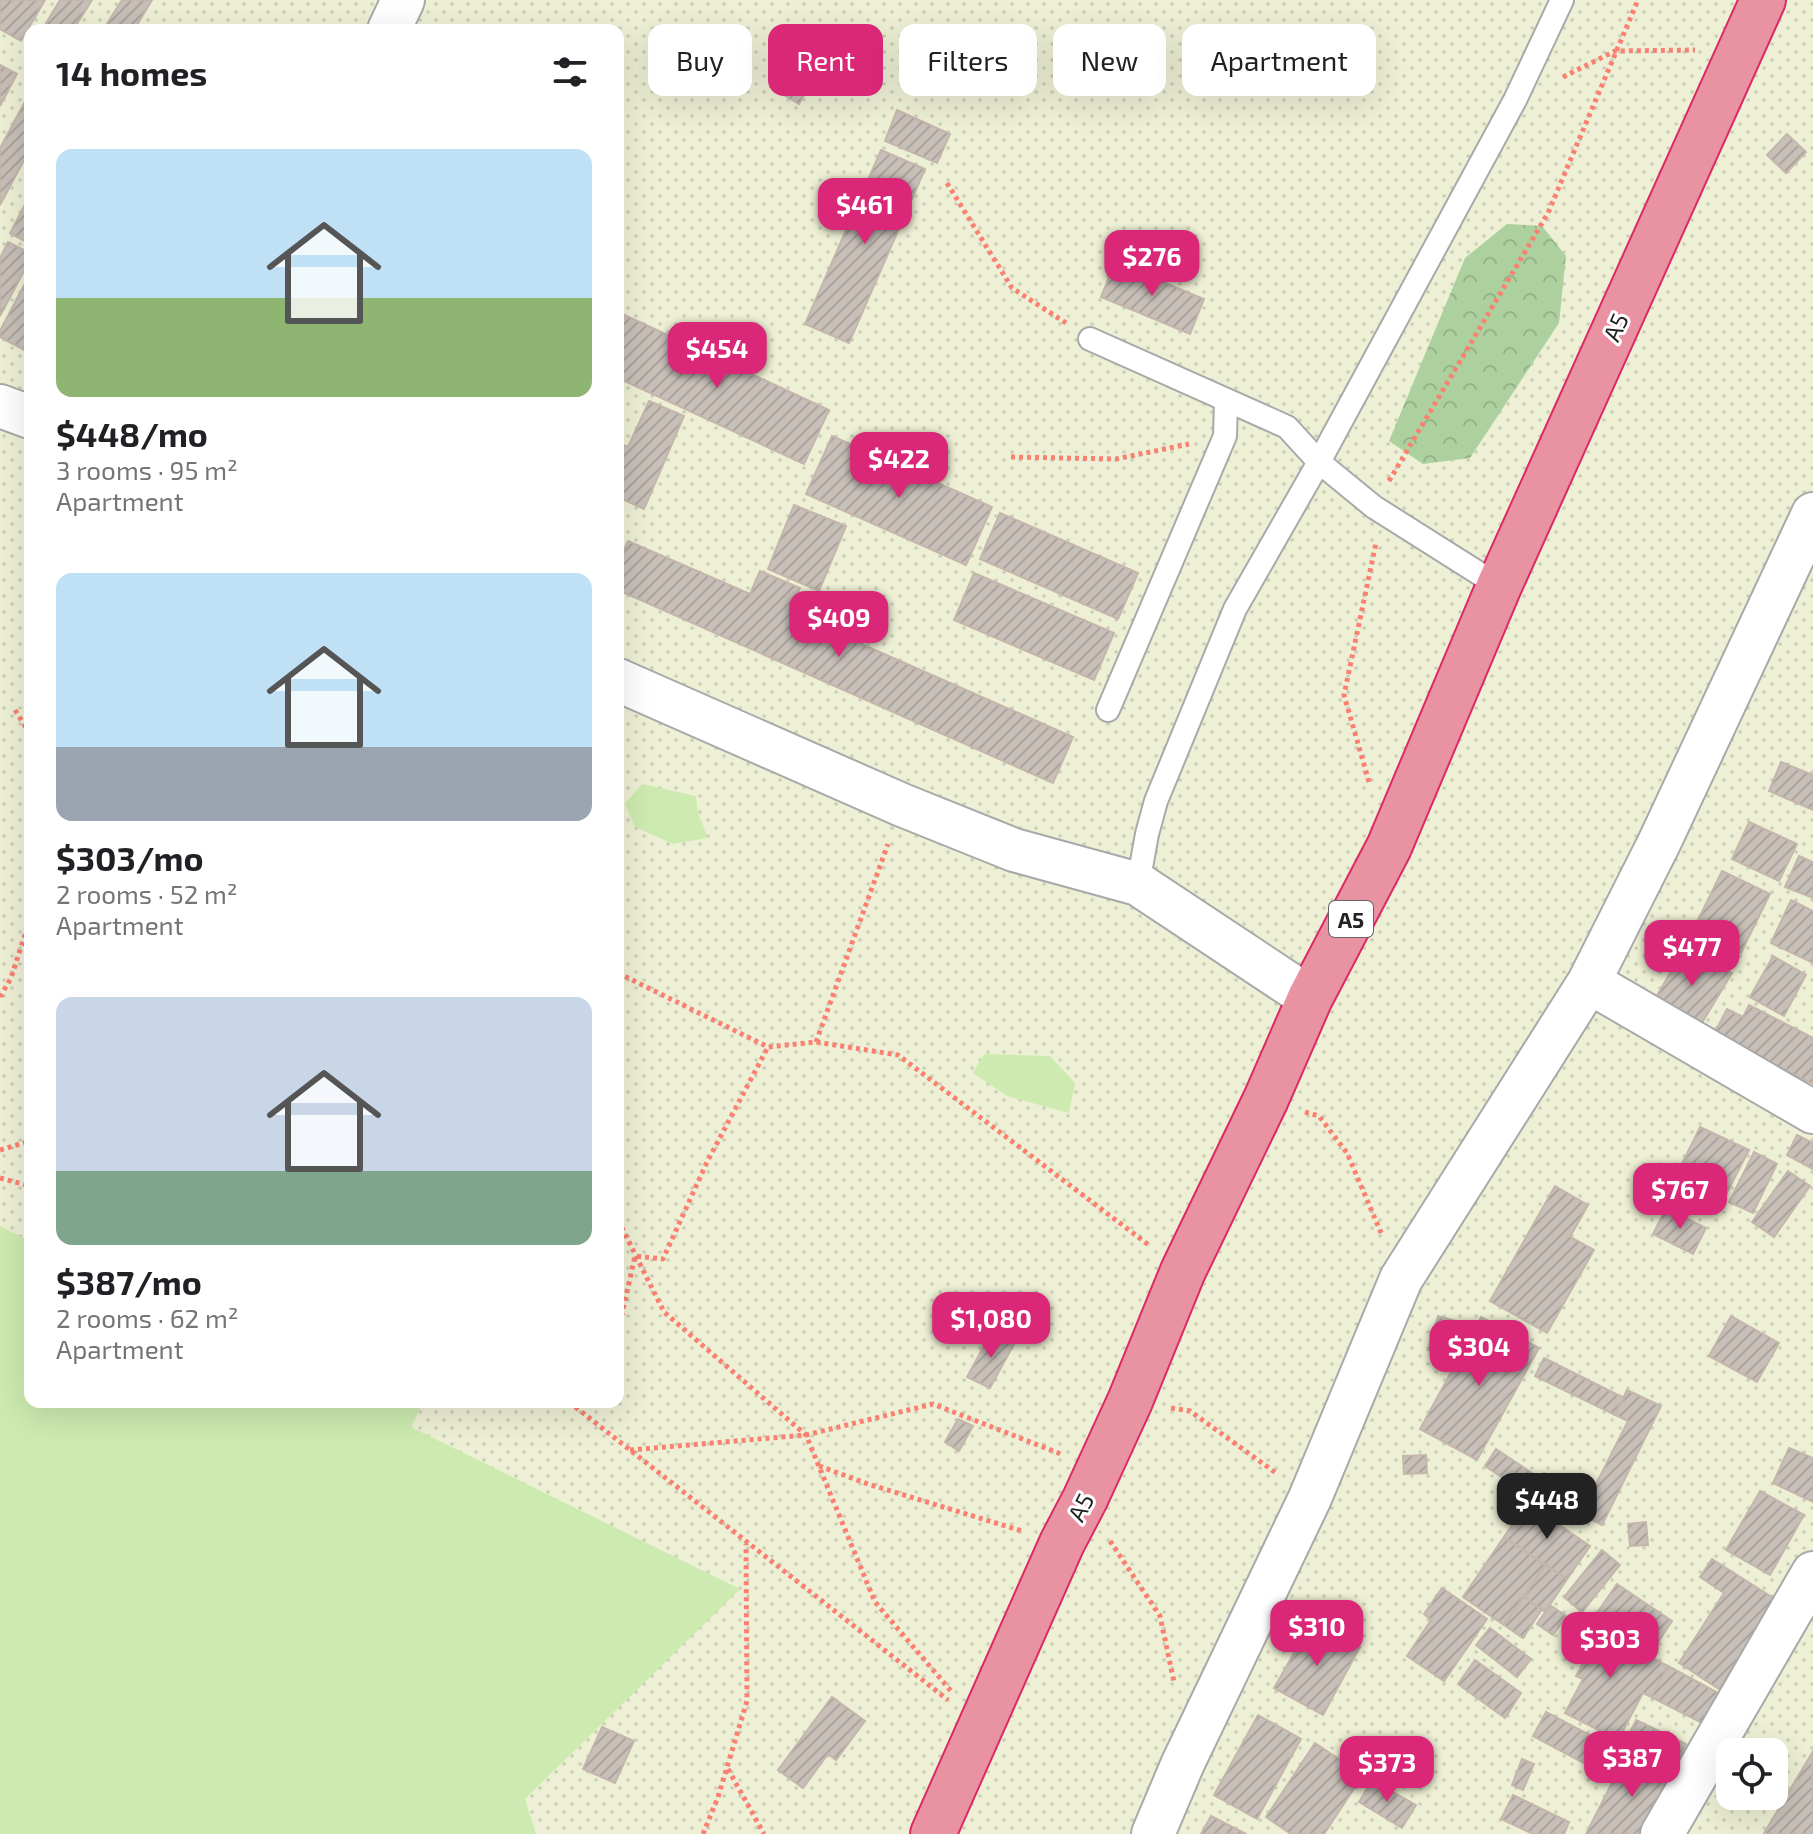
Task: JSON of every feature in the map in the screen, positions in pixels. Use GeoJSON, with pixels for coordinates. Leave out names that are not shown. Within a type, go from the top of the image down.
{"type":"FeatureCollection","features":[{"type":"Feature","properties":{"kind":"highway","name":"A5"},"geometry":{"type":"LineString","coordinates":[[933,1834],[1062,1543],[1130,1401],[1183,1271],[1266,1099],[1310,998],[1389,847],[1499,586],[1763,0]]}},
{"type":"Feature","properties":{"kind":"street"},"geometry":{"type":"LineString","coordinates":[[392,24],[403,0]]}},
{"type":"Feature","properties":{"kind":"street"},"geometry":{"type":"LineString","coordinates":[[0,406],[24,415]]}},
{"type":"Feature","properties":{"kind":"street"},"geometry":{"type":"LineString","coordinates":[[1153,1834],[1183,1763],[1310,1498],[1401,1279],[1589,982],[1659,843],[1813,514]]}},
{"type":"Feature","properties":{"kind":"street"},"geometry":{"type":"LineString","coordinates":[[624,683],[902,805],[1014,850],[1138,884],[1310,998]]}},
{"type":"Feature","properties":{"kind":"street"},"geometry":{"type":"LineString","coordinates":[[1589,982],[1813,1112]]}},
{"type":"Feature","properties":{"kind":"street"},"geometry":{"type":"LineString","coordinates":[[1662,1834],[1813,1573]]}},
{"type":"Feature","properties":{"kind":"lane"},"geometry":{"type":"LineString","coordinates":[[1138,884],[1156,801],[1235,609],[1319,462],[1515,100],[1562,0]]}},
{"type":"Feature","properties":{"kind":"lane"},"geometry":{"type":"LineString","coordinates":[[1090,339],[1287,427],[1319,462],[1374,507],[1499,586]]}},
{"type":"Feature","properties":{"kind":"lane"},"geometry":{"type":"LineString","coordinates":[[1108,710],[1225,436],[1226,401]]}},
{"type":"Feature","properties":{"kind":"path"},"geometry":{"type":"LineString","coordinates":[[1371,786],[1344,695],[1376,542],[1374,507],[1548,213],[1638,0]]}},
{"type":"Feature","properties":{"kind":"path"},"geometry":{"type":"LineString","coordinates":[[1515,100],[1615,51],[1740,50]]}},
{"type":"Feature","properties":{"kind":"path"},"geometry":{"type":"LineString","coordinates":[[947,183],[1012,288],[1090,339]]}},
{"type":"Feature","properties":{"kind":"path"},"geometry":{"type":"LineString","coordinates":[[1011,457],[1116,459],[1225,436]]}},
{"type":"Feature","properties":{"kind":"path"},"geometry":{"type":"LineString","coordinates":[[15,710],[24,724]]}},
{"type":"Feature","properties":{"kind":"path"},"geometry":{"type":"LineString","coordinates":[[816,1042],[902,805]]}},
{"type":"Feature","properties":{"kind":"path"},"geometry":{"type":"LineString","coordinates":[[0,997],[11,978],[24,938]]}},
{"type":"Feature","properties":{"kind":"path"},"geometry":{"type":"LineString","coordinates":[[624,976],[768,1047],[816,1042],[898,1055],[1183,1271]]}},
{"type":"Feature","properties":{"kind":"path"},"geometry":{"type":"LineString","coordinates":[[635,1256],[663,1259],[707,1162],[768,1047]]}},
{"type":"Feature","properties":{"kind":"path"},"geometry":{"type":"LineString","coordinates":[[1266,1099],[1319,1116],[1347,1153],[1401,1279]]}},
{"type":"Feature","properties":{"kind":"path"},"geometry":{"type":"LineString","coordinates":[[0,1150],[24,1143]]}},
{"type":"Feature","properties":{"kind":"path"},"geometry":{"type":"LineString","coordinates":[[0,1178],[24,1184]]}},
{"type":"Feature","properties":{"kind":"path"},"geometry":{"type":"LineString","coordinates":[[624,1233],[664,1312],[806,1435],[875,1602],[980,1726]]}},
{"type":"Feature","properties":{"kind":"path"},"geometry":{"type":"LineString","coordinates":[[624,1306],[635,1256]]}},
{"type":"Feature","properties":{"kind":"path"},"geometry":{"type":"LineString","coordinates":[[1130,1401],[1190,1411],[1310,1498]]}},
{"type":"Feature","properties":{"kind":"path"},"geometry":{"type":"LineString","coordinates":[[630,1450],[806,1435],[933,1404],[1092,1484],[1121,1558],[1160,1616],[1174,1689]]}},
{"type":"Feature","properties":{"kind":"path"},"geometry":{"type":"LineString","coordinates":[[577,1408],[980,1726]]}},
{"type":"Feature","properties":{"kind":"path"},"geometry":{"type":"LineString","coordinates":[[818,1465],[868,1484],[1062,1543]]}},
{"type":"Feature","properties":{"kind":"path"},"geometry":{"type":"LineString","coordinates":[[703,1834],[747,1701],[746,1543]]}},
{"type":"Feature","properties":{"kind":"path"},"geometry":{"type":"LineString","coordinates":[[727,1768],[764,1834]]}},
{"type":"Feature","properties":{"kind":"green space"},"geometry":{"type":"Polygon","coordinates":[[[0,0],[1813,0],[1813,1834],[0,1834],[0,0]]]}},
{"type":"Feature","properties":{"kind":"green space"},"geometry":{"type":"Polygon","coordinates":[[[1507,224],[1542,226],[1566,256],[1559,323],[1470,458],[1423,464],[1389,441],[1465,258],[1507,224]]]}},
{"type":"Feature","properties":{"kind":"green space"},"geometry":{"type":"Polygon","coordinates":[[[642,784],[696,796],[698,813],[708,838],[673,844],[635,827],[625,804],[642,784]]]}},
{"type":"Feature","properties":{"kind":"green space"},"geometry":{"type":"Polygon","coordinates":[[[984,1054],[1050,1056],[1075,1083],[1069,1113],[1007,1096],[973,1073],[984,1054]]]}},
{"type":"Feature","properties":{"kind":"green space"},"geometry":{"type":"Polygon","coordinates":[[[0,1226],[24,1238],[24,1408],[420,1408],[413,1428],[740,1589],[525,1799],[536,1834],[0,1834],[0,1226]]]}},
{"type":"Feature","properties":{"kind":"building"},"geometry":{"type":"Polygon","coordinates":[[[0,0],[45,0],[31,24],[24,24],[21,41],[0,29],[0,0]]]}},
{"type":"Feature","properties":{"kind":"building"},"geometry":{"type":"Polygon","coordinates":[[[60,0],[92,0],[77,24],[46,24],[60,0]]]}},
{"type":"Feature","properties":{"kind":"building"},"geometry":{"type":"Polygon","coordinates":[[[122,0],[152,0],[138,24],[107,24],[122,0]]]}},
{"type":"Feature","properties":{"kind":"building"},"geometry":{"type":"Polygon","coordinates":[[[0,65],[17,74],[0,106],[0,65]]]}},
{"type":"Feature","properties":{"kind":"building"},"geometry":{"type":"Polygon","coordinates":[[[785,96],[804,96],[799,104],[785,96]]]}},
{"type":"Feature","properties":{"kind":"building"},"geometry":{"type":"Polygon","coordinates":[[[24,103],[24,160],[0,205],[0,148],[24,103]]]}},
{"type":"Feature","properties":{"kind":"building"},"geometry":{"type":"Polygon","coordinates":[[[897,110],[950,134],[937,163],[885,141],[897,110]]]}},
{"type":"Feature","properties":{"kind":"building"},"geometry":{"type":"Polygon","coordinates":[[[1787,134],[1806,152],[1786,173],[1767,155],[1787,134]]]}},
{"type":"Feature","properties":{"kind":"building"},"geometry":{"type":"Polygon","coordinates":[[[881,150],[925,169],[849,343],[805,324],[881,150]]]}},
{"type":"Feature","properties":{"kind":"building"},"geometry":{"type":"Polygon","coordinates":[[[24,206],[24,241],[10,233],[24,206]]]}},
{"type":"Feature","properties":{"kind":"building"},"geometry":{"type":"Polygon","coordinates":[[[8,242],[24,250],[24,271],[0,316],[0,258],[8,242]]]}},
{"type":"Feature","properties":{"kind":"building"},"geometry":{"type":"Polygon","coordinates":[[[1115,262],[1204,299],[1190,334],[1101,297],[1115,262]]]}},
{"type":"Feature","properties":{"kind":"building"},"geometry":{"type":"Polygon","coordinates":[[[24,285],[24,350],[0,337],[0,331],[24,285]]]}},
{"type":"Feature","properties":{"kind":"building"},"geometry":{"type":"Polygon","coordinates":[[[624,315],[829,410],[804,464],[624,381],[624,315]]]}},
{"type":"Feature","properties":{"kind":"building"},"geometry":{"type":"Polygon","coordinates":[[[649,401],[684,416],[644,509],[624,500],[624,445],[628,447],[649,401]]]}},
{"type":"Feature","properties":{"kind":"building"},"geometry":{"type":"Polygon","coordinates":[[[832,436],[992,507],[966,565],[806,494],[832,436]]]}},
{"type":"Feature","properties":{"kind":"building"},"geometry":{"type":"Polygon","coordinates":[[[794,505],[846,526],[819,591],[768,569],[794,505]]]}},
{"type":"Feature","properties":{"kind":"building"},"geometry":{"type":"Polygon","coordinates":[[[1000,513],[1138,573],[1118,619],[980,559],[1000,513]]]}},
{"type":"Feature","properties":{"kind":"building"},"geometry":{"type":"Polygon","coordinates":[[[628,541],[750,594],[760,571],[800,588],[789,612],[1073,737],[1053,783],[624,593],[624,549],[628,541]]]}},
{"type":"Feature","properties":{"kind":"building"},"geometry":{"type":"Polygon","coordinates":[[[974,573],[1114,633],[1094,680],[954,620],[974,573]]]}},
{"type":"Feature","properties":{"kind":"building"},"geometry":{"type":"Polygon","coordinates":[[[1781,762],[1813,775],[1813,810],[1769,791],[1781,762]]]}},
{"type":"Feature","properties":{"kind":"building"},"geometry":{"type":"Polygon","coordinates":[[[1749,822],[1797,844],[1779,881],[1732,859],[1749,822]]]}},
{"type":"Feature","properties":{"kind":"building"},"geometry":{"type":"Polygon","coordinates":[[[1799,856],[1813,862],[1813,898],[1785,887],[1799,856]]]}},
{"type":"Feature","properties":{"kind":"building"},"geometry":{"type":"Polygon","coordinates":[[[1722,871],[1770,894],[1741,953],[1693,930],[1722,871]]]}},
{"type":"Feature","properties":{"kind":"building"},"geometry":{"type":"Polygon","coordinates":[[[1791,900],[1813,911],[1813,963],[1771,943],[1791,900]]]}},
{"type":"Feature","properties":{"kind":"building"},"geometry":{"type":"Polygon","coordinates":[[[1686,946],[1732,973],[1697,1031],[1652,1004],[1686,946]]]}},
{"type":"Feature","properties":{"kind":"building"},"geometry":{"type":"Polygon","coordinates":[[[1773,956],[1806,975],[1784,1016],[1750,997],[1773,956]]]}},
{"type":"Feature","properties":{"kind":"building"},"geometry":{"type":"Polygon","coordinates":[[[1749,1005],[1813,1038],[1813,1084],[1714,1034],[1727,1009],[1743,1017],[1749,1005]]]}},
{"type":"Feature","properties":{"kind":"building"},"geometry":{"type":"Polygon","coordinates":[[[1700,1127],[1749,1150],[1716,1214],[1669,1190],[1700,1127]]]}},
{"type":"Feature","properties":{"kind":"building"},"geometry":{"type":"Polygon","coordinates":[[[1797,1135],[1813,1143],[1813,1169],[1787,1155],[1797,1135]]]}},
{"type":"Feature","properties":{"kind":"building"},"geometry":{"type":"Polygon","coordinates":[[[1754,1152],[1777,1164],[1753,1213],[1729,1202],[1754,1152]]]}},
{"type":"Feature","properties":{"kind":"building"},"geometry":{"type":"Polygon","coordinates":[[[1788,1171],[1810,1186],[1774,1237],[1752,1222],[1788,1171]]]}},
{"type":"Feature","properties":{"kind":"building"},"geometry":{"type":"Polygon","coordinates":[[[1555,1186],[1588,1205],[1570,1237],[1594,1250],[1547,1333],[1490,1301],[1555,1186]]]}},
{"type":"Feature","properties":{"kind":"building"},"geometry":{"type":"Polygon","coordinates":[[[1666,1208],[1706,1228],[1693,1254],[1653,1234],[1666,1208]]]}},
{"type":"Feature","properties":{"kind":"building"},"geometry":{"type":"Polygon","coordinates":[[[1438,1316],[1462,1323],[1452,1357],[1428,1350],[1438,1316]]]}},
{"type":"Feature","properties":{"kind":"building"},"geometry":{"type":"Polygon","coordinates":[[[1731,1316],[1779,1343],[1757,1382],[1709,1356],[1731,1316]]]}},
{"type":"Feature","properties":{"kind":"building"},"geometry":{"type":"Polygon","coordinates":[[[1481,1317],[1539,1348],[1477,1460],[1420,1429],[1481,1317]]]}},
{"type":"Feature","properties":{"kind":"building"},"geometry":{"type":"Polygon","coordinates":[[[992,1331],[1014,1344],[990,1388],[967,1377],[992,1331]]]}},
{"type":"Feature","properties":{"kind":"building"},"geometry":{"type":"Polygon","coordinates":[[[1544,1358],[1624,1398],[1615,1415],[1535,1376],[1544,1358]]]}},
{"type":"Feature","properties":{"kind":"building"},"geometry":{"type":"Polygon","coordinates":[[[1627,1390],[1661,1406],[1602,1525],[1535,1492],[1544,1473],[1590,1496],[1628,1421],[1615,1415],[1627,1390]]]}},
{"type":"Feature","properties":{"kind":"building"},"geometry":{"type":"Polygon","coordinates":[[[958,1419],[973,1426],[959,1451],[945,1442],[958,1419]]]}},
{"type":"Feature","properties":{"kind":"building"},"geometry":{"type":"Polygon","coordinates":[[[1789,1448],[1813,1458],[1813,1502],[1773,1483],[1789,1448]]]}},
{"type":"Feature","properties":{"kind":"building"},"geometry":{"type":"Polygon","coordinates":[[[1496,1449],[1535,1475],[1524,1492],[1485,1466],[1496,1449]]]}},
{"type":"Feature","properties":{"kind":"building"},"geometry":{"type":"Polygon","coordinates":[[[1426,1455],[1427,1473],[1404,1474],[1403,1456],[1426,1455]]]}},
{"type":"Feature","properties":{"kind":"building"},"geometry":{"type":"Polygon","coordinates":[[[1760,1491],[1804,1515],[1770,1575],[1726,1550],[1760,1491]]]}},
{"type":"Feature","properties":{"kind":"building"},"geometry":{"type":"Polygon","coordinates":[[[1527,1503],[1590,1546],[1567,1579],[1504,1537],[1527,1503]]]}},
{"type":"Feature","properties":{"kind":"building"},"geometry":{"type":"Polygon","coordinates":[[[1646,1522],[1648,1545],[1630,1546],[1628,1524],[1646,1522]]]}},
{"type":"Feature","properties":{"kind":"building"},"geometry":{"type":"Polygon","coordinates":[[[1504,1537],[1545,1565],[1504,1625],[1463,1597],[1504,1537]]]}},
{"type":"Feature","properties":{"kind":"building"},"geometry":{"type":"Polygon","coordinates":[[[1602,1550],[1620,1565],[1582,1612],[1564,1597],[1602,1550]]]}},
{"type":"Feature","properties":{"kind":"building"},"geometry":{"type":"Polygon","coordinates":[[[1712,1559],[1775,1599],[1719,1689],[1679,1663],[1724,1593],[1700,1577],[1712,1559]]]}},
{"type":"Feature","properties":{"kind":"building"},"geometry":{"type":"Polygon","coordinates":[[[1545,1565],[1567,1579],[1545,1612],[1524,1597],[1545,1565]]]}},
{"type":"Feature","properties":{"kind":"building"},"geometry":{"type":"Polygon","coordinates":[[[1617,1584],[1672,1621],[1651,1653],[1595,1616],[1617,1584]]]}},
{"type":"Feature","properties":{"kind":"building"},"geometry":{"type":"Polygon","coordinates":[[[1442,1588],[1487,1619],[1444,1681],[1407,1656],[1431,1620],[1424,1614],[1442,1588]]]}},
{"type":"Feature","properties":{"kind":"building"},"geometry":{"type":"Polygon","coordinates":[[[1524,1597],[1542,1609],[1523,1638],[1504,1625],[1524,1597]]]}},
{"type":"Feature","properties":{"kind":"building"},"geometry":{"type":"Polygon","coordinates":[[[1550,1605],[1566,1616],[1553,1635],[1537,1624],[1550,1605]]]}},
{"type":"Feature","properties":{"kind":"building"},"geometry":{"type":"Polygon","coordinates":[[[1312,1621],[1360,1647],[1323,1715],[1274,1688],[1312,1621]]]}},
{"type":"Feature","properties":{"kind":"building"},"geometry":{"type":"Polygon","coordinates":[[[1582,1622],[1668,1666],[1651,1697],[1643,1693],[1618,1740],[1565,1713],[1583,1679],[1576,1676],[1584,1661],[1566,1652],[1582,1622]]]}},
{"type":"Feature","properties":{"kind":"building"},"geometry":{"type":"Polygon","coordinates":[[[1490,1628],[1531,1659],[1517,1677],[1476,1645],[1490,1628]]]}},
{"type":"Feature","properties":{"kind":"building"},"geometry":{"type":"Polygon","coordinates":[[[1475,1660],[1521,1693],[1505,1718],[1458,1684],[1475,1660]]]}},
{"type":"Feature","properties":{"kind":"building"},"geometry":{"type":"Polygon","coordinates":[[[1668,1666],[1718,1693],[1702,1723],[1651,1697],[1668,1666]]]}},
{"type":"Feature","properties":{"kind":"building"},"geometry":{"type":"Polygon","coordinates":[[[832,1697],[865,1721],[836,1760],[828,1754],[803,1788],[778,1770],[832,1697]]]}},
{"type":"Feature","properties":{"kind":"building"},"geometry":{"type":"Polygon","coordinates":[[[1546,1712],[1620,1751],[1606,1775],[1533,1736],[1546,1712]]]}},
{"type":"Feature","properties":{"kind":"building"},"geometry":{"type":"Polygon","coordinates":[[[1258,1715],[1301,1739],[1257,1819],[1214,1795],[1258,1715]]]}},
{"type":"Feature","properties":{"kind":"building"},"geometry":{"type":"Polygon","coordinates":[[[1636,1720],[1686,1744],[1675,1767],[1625,1743],[1636,1720]]]}},
{"type":"Feature","properties":{"kind":"building"},"geometry":{"type":"Polygon","coordinates":[[[602,1727],[634,1741],[615,1783],[583,1769],[602,1727]]]}},
{"type":"Feature","properties":{"kind":"building"},"geometry":{"type":"Polygon","coordinates":[[[1315,1743],[1363,1775],[1324,1834],[1291,1834],[1266,1817],[1315,1743]]]}},
{"type":"Feature","properties":{"kind":"building"},"geometry":{"type":"Polygon","coordinates":[[[1627,1753],[1675,1776],[1645,1834],[1586,1834],[1627,1753]]]}},
{"type":"Feature","properties":{"kind":"building"},"geometry":{"type":"Polygon","coordinates":[[[1812,1753],[1813,1834],[1764,1833],[1778,1810],[1788,1810],[1788,1793],[1812,1753]]]}},
{"type":"Feature","properties":{"kind":"building"},"geometry":{"type":"Polygon","coordinates":[[[1522,1759],[1534,1764],[1523,1790],[1512,1785],[1522,1759]]]}},
{"type":"Feature","properties":{"kind":"building"},"geometry":{"type":"Polygon","coordinates":[[[1372,1780],[1416,1805],[1402,1828],[1359,1802],[1372,1780]]]}},
{"type":"Feature","properties":{"kind":"building"},"geometry":{"type":"Polygon","coordinates":[[[1513,1795],[1569,1822],[1564,1834],[1533,1834],[1501,1819],[1513,1795]]]}},
{"type":"Feature","properties":{"kind":"building"},"geometry":{"type":"Polygon","coordinates":[[[1211,1816],[1246,1834],[1201,1834],[1211,1816]]]}}]}
